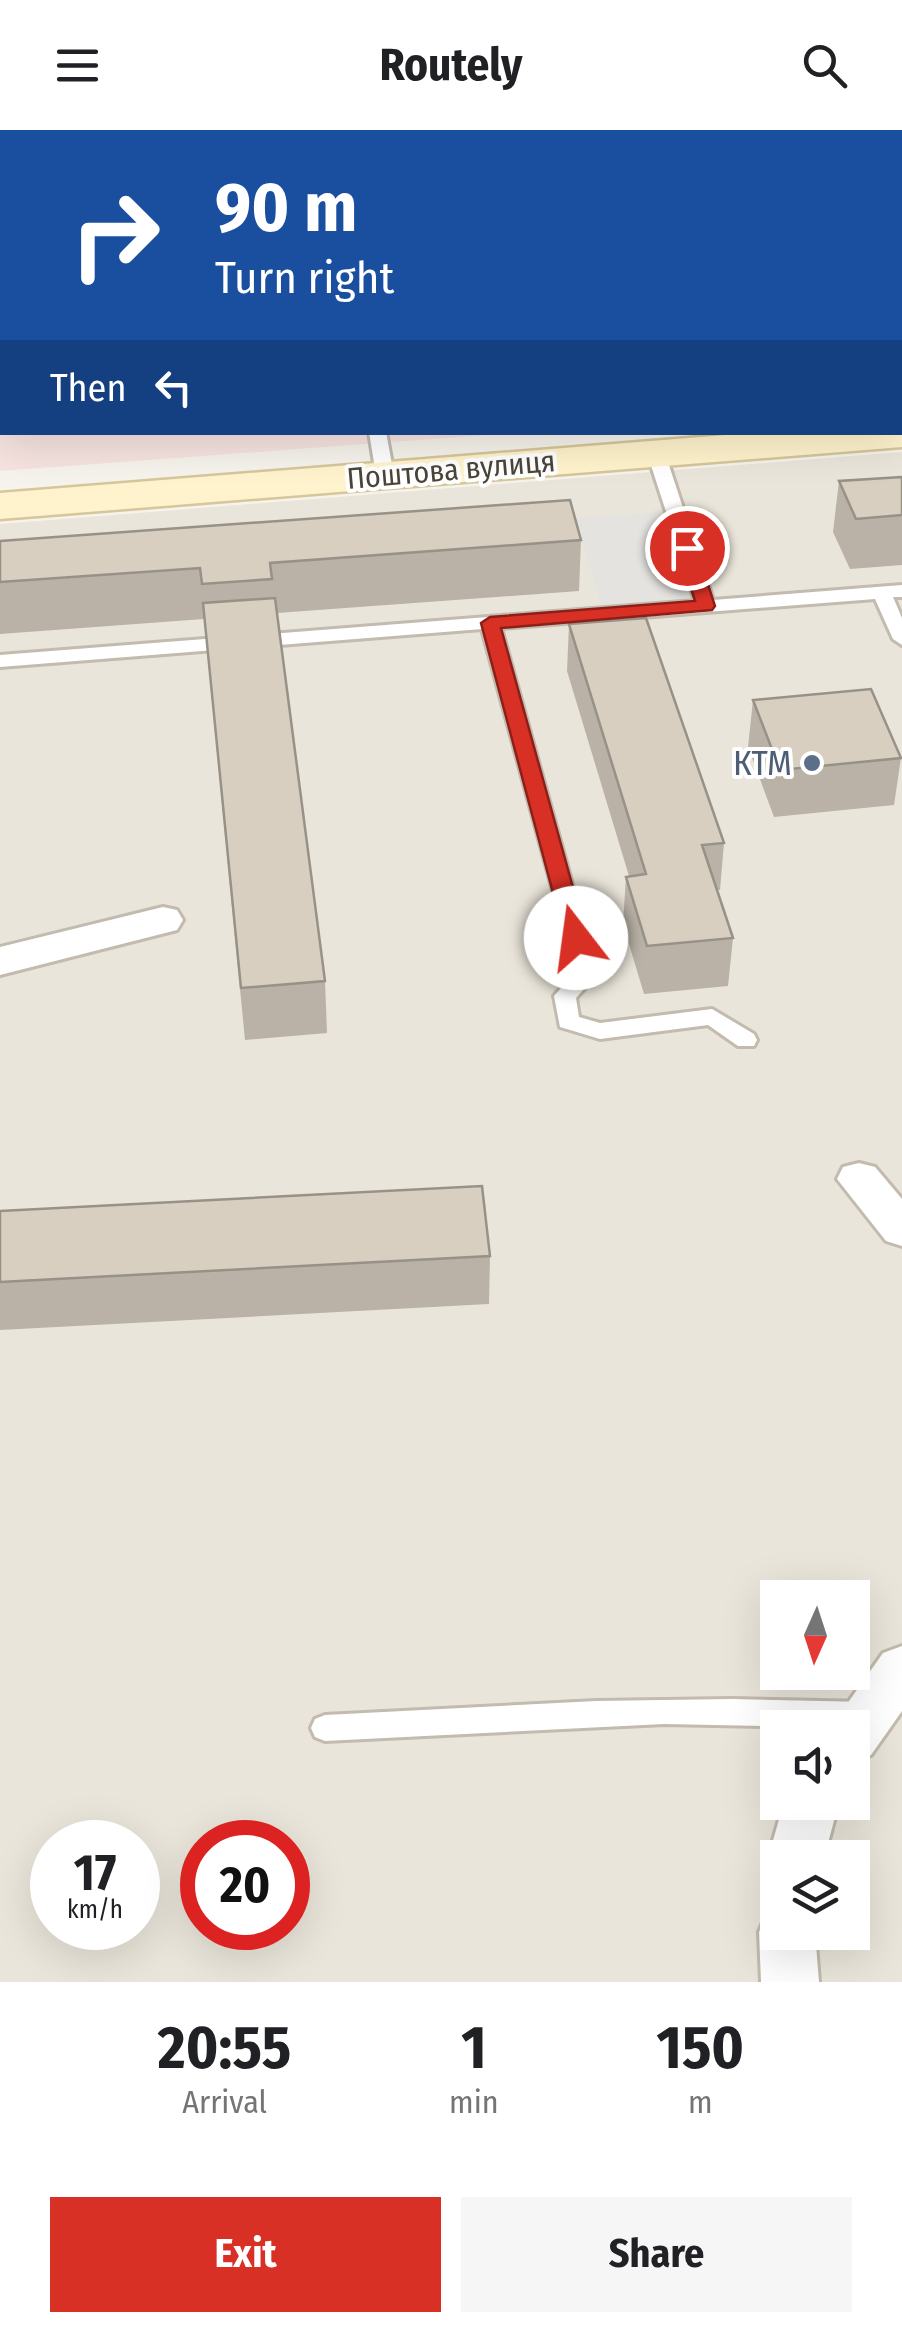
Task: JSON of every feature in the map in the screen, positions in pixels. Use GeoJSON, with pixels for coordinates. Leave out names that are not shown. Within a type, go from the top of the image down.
{"type":"FeatureCollection","features":[{"type":"Feature","properties":{"kind":"street","name":"Поштова вулиця"},"geometry":{"type":"LineString","coordinates":[[0,506],[889,435]]}},
{"type":"Feature","properties":{"kind":"street"},"geometry":{"type":"LineString","coordinates":[[0,960],[162,920]]}},
{"type":"Feature","properties":{"kind":"street"},"geometry":{"type":"LineString","coordinates":[[859,1179],[902,1229]]}},
{"type":"Feature","properties":{"kind":"street"},"geometry":{"type":"LineString","coordinates":[[870,1712],[902,1669]]}},
{"type":"Feature","properties":{"kind":"street"},"geometry":{"type":"LineString","coordinates":[[788,1950],[790,1982]]}},
{"type":"Feature","properties":{"kind":"lane"},"geometry":{"type":"LineString","coordinates":[[377,435],[385,475]]}},
{"type":"Feature","properties":{"kind":"lane"},"geometry":{"type":"LineString","coordinates":[[656,453],[706,606]]}},
{"type":"Feature","properties":{"kind":"lane"},"geometry":{"type":"LineString","coordinates":[[0,662],[892,592],[902,639]]}},
{"type":"Feature","properties":{"kind":"lane"},"geometry":{"type":"LineString","coordinates":[[490,623],[586,974],[565,996],[568,1022],[600,1031],[712,1017],[746,1040]]}},
{"type":"Feature","properties":{"kind":"lane"},"geometry":{"type":"LineString","coordinates":[[325,1728],[605,1710],[764,1710]]}},
{"type":"Feature","properties":{"kind":"shaded area"},"geometry":{"type":"Polygon","coordinates":[[[0,435],[487,435],[0,471],[0,435]]]}},
{"type":"Feature","properties":{"kind":"shaded area"},"geometry":{"type":"Polygon","coordinates":[[[902,452],[902,1982],[0,1982],[0,524],[902,452]]]}},
{"type":"Feature","properties":{"kind":"shaded area"},"geometry":{"type":"Polygon","coordinates":[[[663,512],[694,600],[602,607],[575,518],[663,512]]]}},
{"type":"Feature","properties":{"kind":"building"},"geometry":{"type":"Polygon","coordinates":[[[902,477],[902,515],[856,519],[839,481],[902,477]]]}},
{"type":"Feature","properties":{"kind":"building"},"geometry":{"type":"Polygon","coordinates":[[[570,500],[581,540],[270,563],[272,579],[202,584],[200,568],[0,582],[0,541],[570,500]]]}},
{"type":"Feature","properties":{"kind":"building"},"geometry":{"type":"Polygon","coordinates":[[[275,598],[325,981],[241,988],[203,603],[275,598]]]}},
{"type":"Feature","properties":{"kind":"building"},"geometry":{"type":"Polygon","coordinates":[[[646,618],[724,843],[702,845],[733,938],[647,946],[626,877],[646,874],[569,624],[646,618]]]}},
{"type":"Feature","properties":{"kind":"building"},"geometry":{"type":"Polygon","coordinates":[[[871,689],[901,758],[780,770],[753,700],[871,689]]]}},
{"type":"Feature","properties":{"kind":"building"},"geometry":{"type":"Polygon","coordinates":[[[482,1186],[490,1256],[0,1282],[0,1211],[482,1186]]]}},
{"type":"Feature","properties":{"kind":"place","name":"КТМ"},"geometry":{"type":"Point","coordinates":[812,763]}},
{"type":"Feature","properties":{"kind":"route"},"geometry":{"type":"LineString","coordinates":[[576,938],[490,623],[706,606],[687,548]]}}]}
